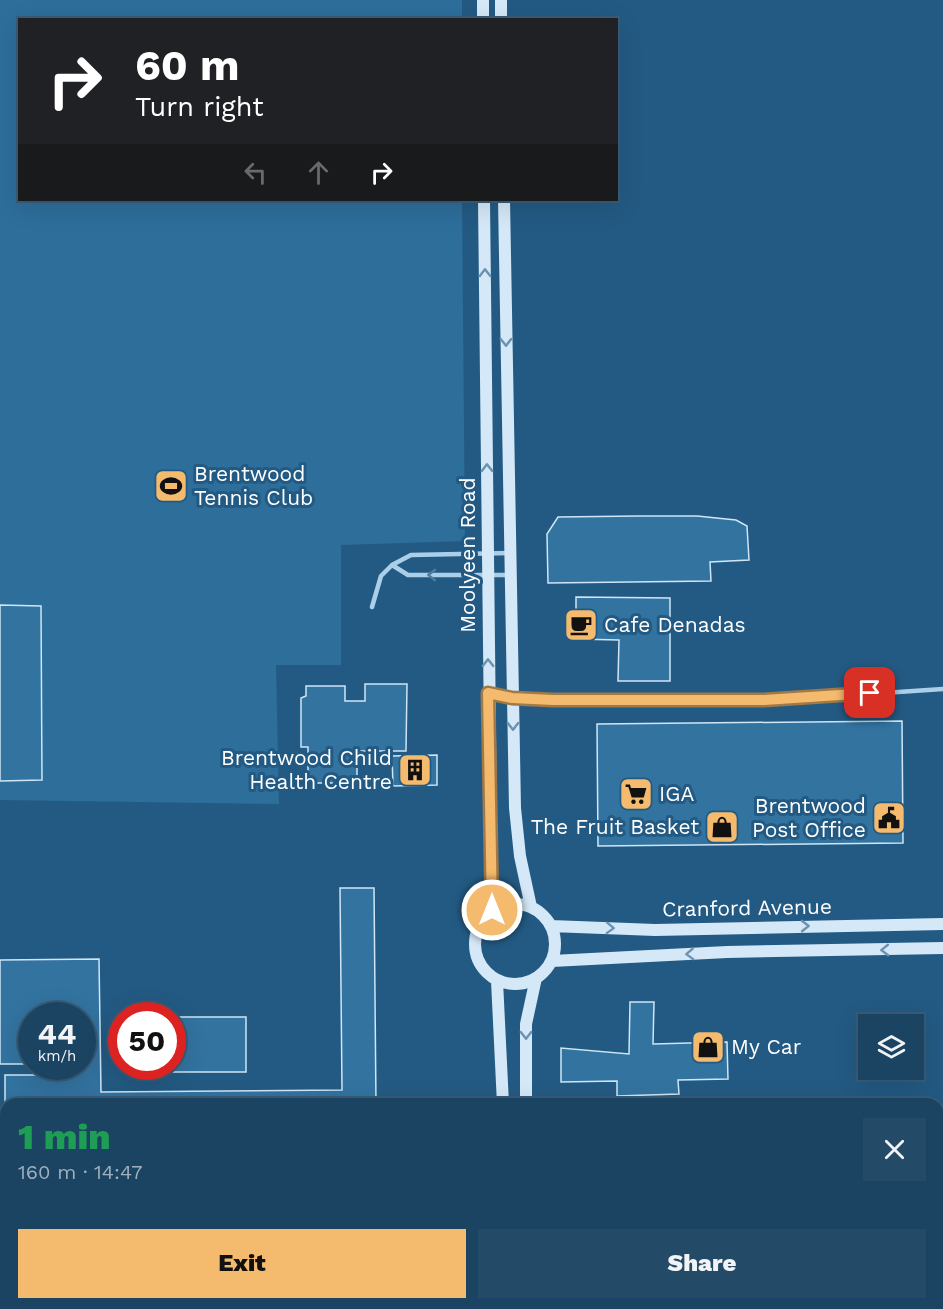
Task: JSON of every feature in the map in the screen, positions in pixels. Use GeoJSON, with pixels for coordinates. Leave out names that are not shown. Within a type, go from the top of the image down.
{"type":"FeatureCollection","features":[{"type":"Feature","properties":{"kind":"main road"},"geometry":{"type":"LineString","coordinates":[[483,0],[483,18]]}},
{"type":"Feature","properties":{"kind":"main road"},"geometry":{"type":"LineString","coordinates":[[501,0],[501,18]]}},
{"type":"Feature","properties":{"kind":"main road","name":"Moolyeen Road"},"geometry":{"type":"LineString","coordinates":[[484,201],[492,910]]}},
{"type":"Feature","properties":{"kind":"main road","name":"Moolyeen Road"},"geometry":{"type":"LineString","coordinates":[[504,201],[515,808],[520,856],[531,907]]}},
{"type":"Feature","properties":{"kind":"main road"},"geometry":{"type":"LineString","coordinates":[[518,903],[543,914],[551,926],[556,940],[552,961],[547,969],[536,978],[525,983],[497,981],[485,972],[477,961],[474,947],[475,933],[482,920],[492,910],[504,904],[518,903]]}},
{"type":"Feature","properties":{"kind":"main road","name":"Cranford Avenue"},"geometry":{"type":"LineString","coordinates":[[551,926],[655,930],[943,924]]}},
{"type":"Feature","properties":{"kind":"main road","name":"Cranford Avenue"},"geometry":{"type":"LineString","coordinates":[[552,961],[727,952],[943,948]]}},
{"type":"Feature","properties":{"kind":"main road"},"geometry":{"type":"LineString","coordinates":[[526,1098],[526,1024],[536,978]]}},
{"type":"Feature","properties":{"kind":"main road"},"geometry":{"type":"LineString","coordinates":[[497,981],[503,1098]]}},
{"type":"Feature","properties":{"kind":"lane"},"geometry":{"type":"LineString","coordinates":[[372,607],[381,576],[392,565],[411,555],[510,553]]}},
{"type":"Feature","properties":{"kind":"lane"},"geometry":{"type":"LineString","coordinates":[[392,565],[408,575],[511,575]]}},
{"type":"Feature","properties":{"kind":"lane"},"geometry":{"type":"LineString","coordinates":[[488,693],[512,698],[553,700],[764,700],[943,688]]}},
{"type":"Feature","properties":{"kind":"shaded area","name":"Brentwood Tennis Club"},"geometry":{"type":"Polygon","coordinates":[[[0,0],[462,0],[462,18],[18,18],[18,201],[462,201],[465,541],[341,545],[341,665],[276,665],[279,804],[0,800],[0,0]]]}},
{"type":"Feature","properties":{"kind":"building"},"geometry":{"type":"Polygon","coordinates":[[[697,516],[736,520],[747,526],[749,560],[710,562],[711,581],[548,583],[547,534],[558,517],[697,516]]]}},
{"type":"Feature","properties":{"kind":"building"},"geometry":{"type":"Polygon","coordinates":[[[576,597],[670,598],[670,681],[618,681],[619,640],[576,639],[576,597]]]}},
{"type":"Feature","properties":{"kind":"building"},"geometry":{"type":"Polygon","coordinates":[[[0,605],[41,606],[42,780],[0,781],[0,605]]]}},
{"type":"Feature","properties":{"kind":"building"},"geometry":{"type":"Polygon","coordinates":[[[365,684],[407,684],[406,751],[357,751],[357,783],[308,783],[308,747],[301,747],[301,698],[306,696],[306,686],[345,686],[345,701],[365,701],[365,684]]]}},
{"type":"Feature","properties":{"kind":"building"},"geometry":{"type":"Polygon","coordinates":[[[902,721],[903,843],[598,846],[597,724],[902,721]]]}},
{"type":"Feature","properties":{"kind":"building","name":"Brentwood Child Health Centre"},"geometry":{"type":"Polygon","coordinates":[[[437,755],[437,785],[393,786],[392,756],[437,755]]]}},
{"type":"Feature","properties":{"kind":"building"},"geometry":{"type":"Polygon","coordinates":[[[340,888],[374,888],[376,1098],[5,1098],[5,1075],[18,1075],[18,1080],[96,1080],[96,1002],[18,1002],[18,1064],[0,1064],[0,960],[99,959],[101,1092],[342,1090],[340,888]]]}},
{"type":"Feature","properties":{"kind":"building"},"geometry":{"type":"Polygon","coordinates":[[[630,1002],[654,1002],[653,1044],[727,1042],[728,1079],[678,1080],[679,1094],[617,1096],[617,1081],[561,1082],[561,1048],[629,1054],[630,1002]]]}},
{"type":"Feature","properties":{"kind":"building"},"geometry":{"type":"Polygon","coordinates":[[[186,1017],[246,1017],[246,1072],[186,1072],[186,1017]]]}},
{"type":"Feature","properties":{"kind":"place","name":"Brentwood Tennis Club"},"geometry":{"type":"Point","coordinates":[171,486]}},
{"type":"Feature","properties":{"kind":"place","name":"Cafe Denadas"},"geometry":{"type":"Point","coordinates":[581,625]}},
{"type":"Feature","properties":{"kind":"place","name":"Brentwood Child Health Centre"},"geometry":{"type":"Point","coordinates":[415,770]}},
{"type":"Feature","properties":{"kind":"place","name":"IGA"},"geometry":{"type":"Point","coordinates":[636,794]}},
{"type":"Feature","properties":{"kind":"place","name":"Brentwood Post Office"},"geometry":{"type":"Point","coordinates":[889,818]}},
{"type":"Feature","properties":{"kind":"place","name":"The Fruit Basket"},"geometry":{"type":"Point","coordinates":[722,827]}},
{"type":"Feature","properties":{"kind":"place","name":"My Car"},"geometry":{"type":"Point","coordinates":[708,1047]}},
{"type":"Feature","properties":{"kind":"route"},"geometry":{"type":"LineString","coordinates":[[492,910],[488,693],[512,698],[553,700],[764,700],[870,693]]}}]}
